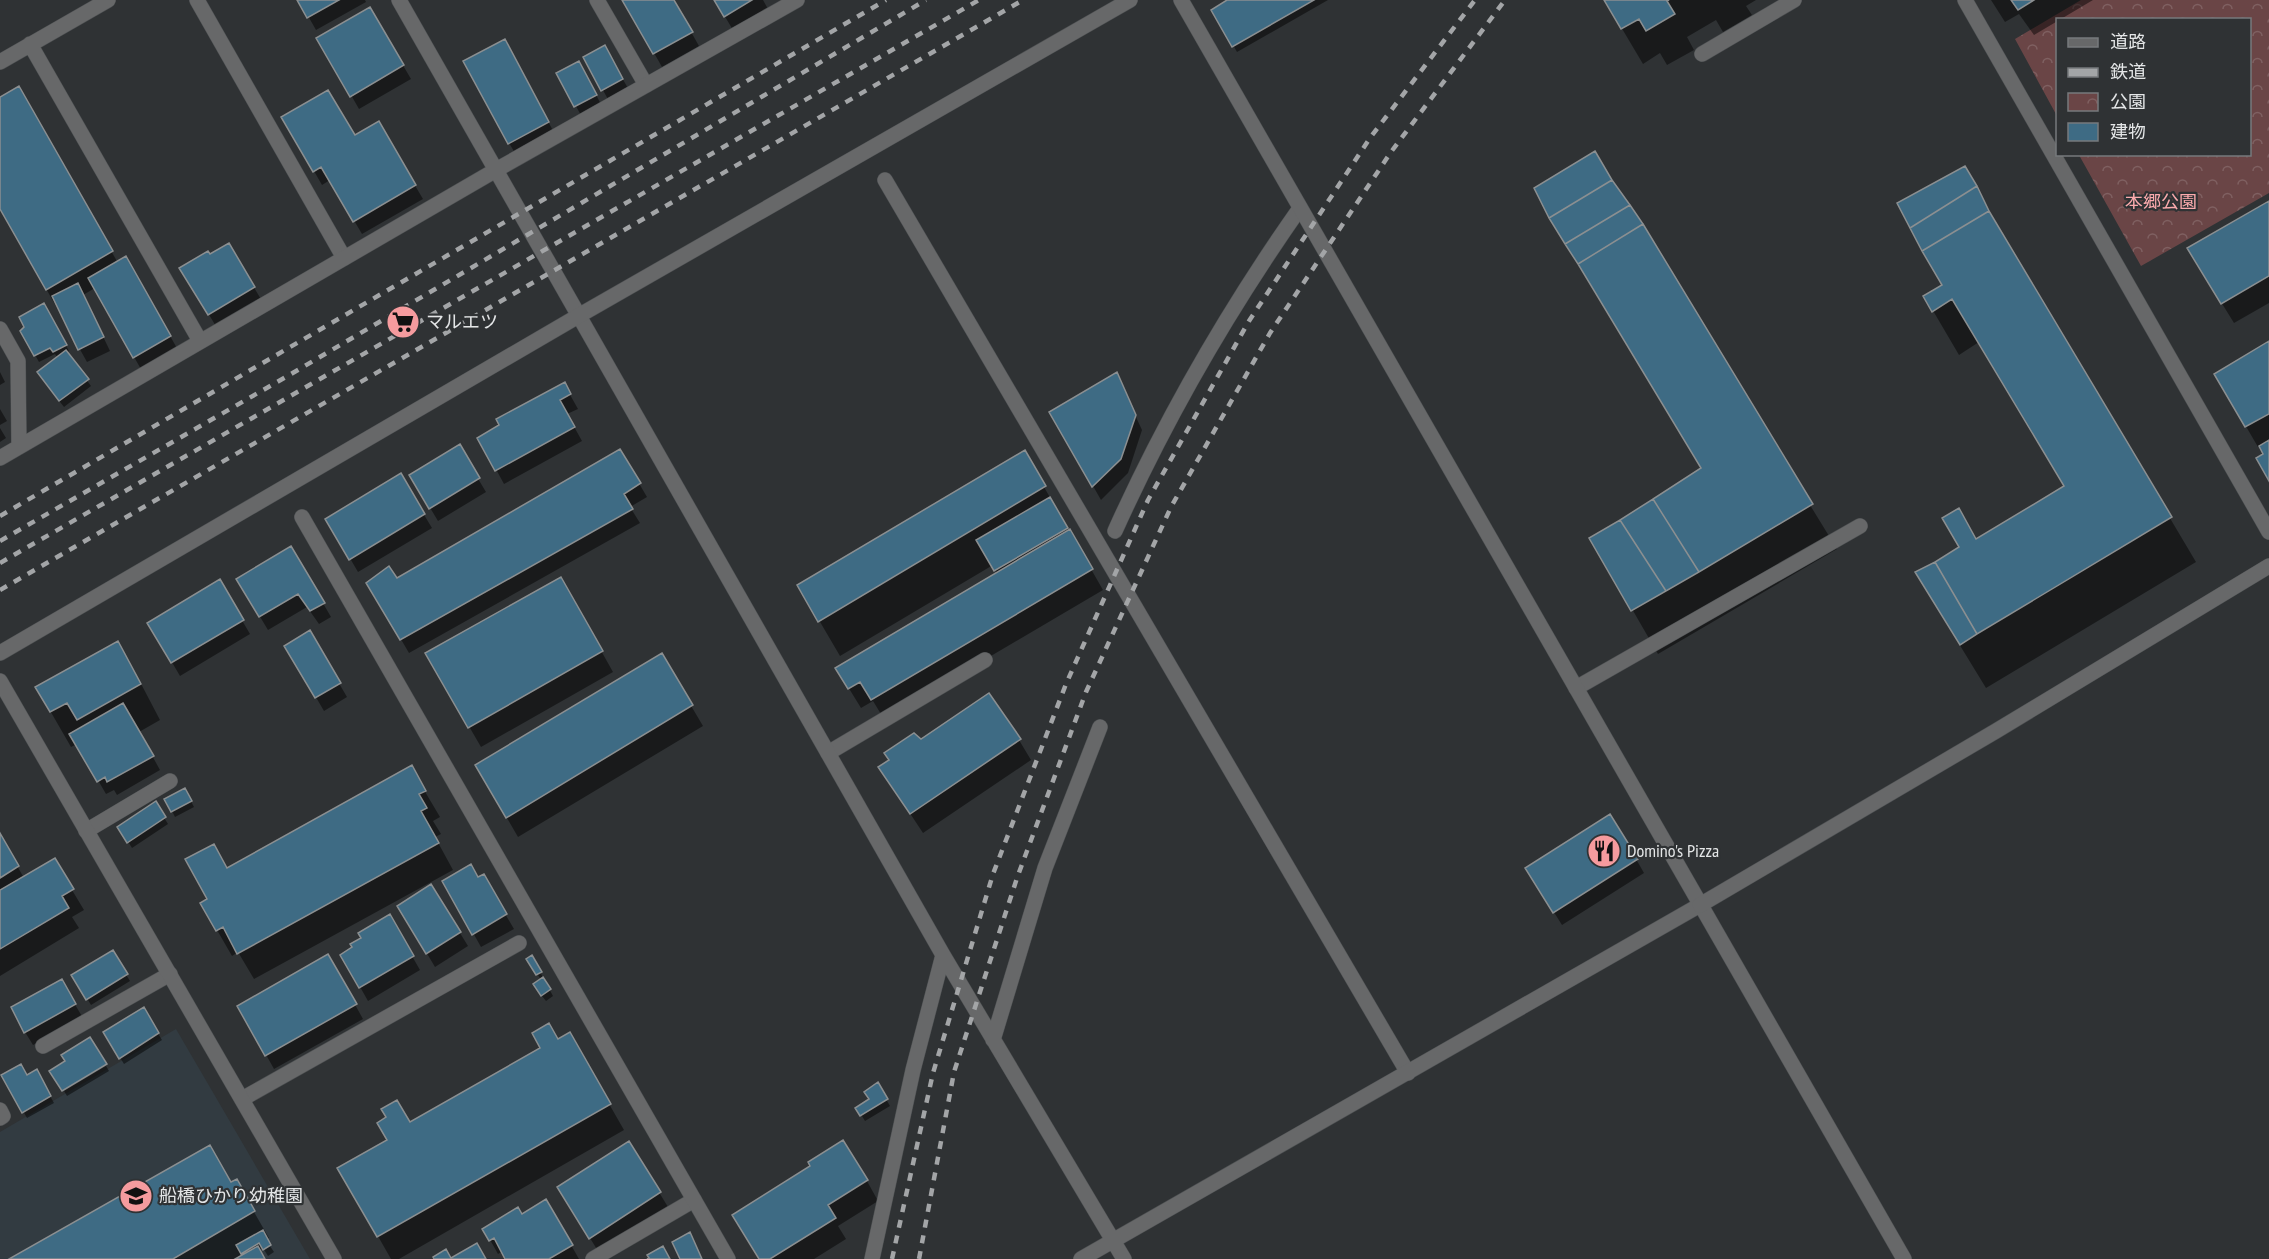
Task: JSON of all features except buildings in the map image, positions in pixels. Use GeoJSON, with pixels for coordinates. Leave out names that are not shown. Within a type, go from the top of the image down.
{"type":"FeatureCollection","features":[{"type":"Feature","properties":{"kind":"street"},"geometry":{"type":"LineString","coordinates":[[0,62],[108,0]]}},
{"type":"Feature","properties":{"kind":"street"},"geometry":{"type":"LineString","coordinates":[[197,0],[344,258]]}},
{"type":"Feature","properties":{"kind":"street"},"geometry":{"type":"LineString","coordinates":[[399,0],[943,955],[1124,1259]]}},
{"type":"Feature","properties":{"kind":"street"},"geometry":{"type":"LineString","coordinates":[[597,0],[646,84]]}},
{"type":"Feature","properties":{"kind":"street"},"geometry":{"type":"LineString","coordinates":[[0,653],[580,315],[1130,0]]}},
{"type":"Feature","properties":{"kind":"street"},"geometry":{"type":"LineString","coordinates":[[1181,0],[1904,1259]]}},
{"type":"Feature","properties":{"kind":"street"},"geometry":{"type":"LineString","coordinates":[[1702,54],[1794,0]]}},
{"type":"Feature","properties":{"kind":"street"},"geometry":{"type":"LineString","coordinates":[[1965,0],[2269,532]]}},
{"type":"Feature","properties":{"kind":"street"},"geometry":{"type":"LineString","coordinates":[[0,458],[496,170],[793,1]]}},
{"type":"Feature","properties":{"kind":"street"},"geometry":{"type":"LineString","coordinates":[[30,44],[200,341]]}},
{"type":"Feature","properties":{"kind":"street"},"geometry":{"type":"LineString","coordinates":[[885,180],[1408,1073]]}},
{"type":"Feature","properties":{"kind":"street"},"geometry":{"type":"LineString","coordinates":[[1115,531],[1142,472],[1200,367],[1267,256],[1300,208]]}},
{"type":"Feature","properties":{"kind":"street"},"geometry":{"type":"LineString","coordinates":[[0,329],[18,361],[19,447]]}},
{"type":"Feature","properties":{"kind":"street"},"geometry":{"type":"LineString","coordinates":[[302,517],[728,1259]]}},
{"type":"Feature","properties":{"kind":"street"},"geometry":{"type":"LineString","coordinates":[[1576,688],[1860,526]]}},
{"type":"Feature","properties":{"kind":"street"},"geometry":{"type":"LineString","coordinates":[[1081,1259],[1700,905],[1996,731],[2269,566]]}},
{"type":"Feature","properties":{"kind":"street"},"geometry":{"type":"LineString","coordinates":[[828,753],[985,660]]}},
{"type":"Feature","properties":{"kind":"street"},"geometry":{"type":"LineString","coordinates":[[0,681],[334,1259]]}},
{"type":"Feature","properties":{"kind":"street"},"geometry":{"type":"LineString","coordinates":[[993,1040],[1045,868],[1100,727]]}},
{"type":"Feature","properties":{"kind":"street"},"geometry":{"type":"LineString","coordinates":[[86,831],[170,781]]}},
{"type":"Feature","properties":{"kind":"street"},"geometry":{"type":"LineString","coordinates":[[242,1099],[519,943]]}},
{"type":"Feature","properties":{"kind":"street"},"geometry":{"type":"LineString","coordinates":[[872,1259],[913,1070],[943,955]]}},
{"type":"Feature","properties":{"kind":"street"},"geometry":{"type":"LineString","coordinates":[[43,1046],[170,974]]}},
{"type":"Feature","properties":{"kind":"street"},"geometry":{"type":"LineString","coordinates":[[0,1110],[3,1116],[0,1118]]}},
{"type":"Feature","properties":{"kind":"street"},"geometry":{"type":"LineString","coordinates":[[593,1259],[694,1200]]}},
{"type":"Feature","properties":{"kind":"shaded area","name":"船橋ひかり幼稚園"},"geometry":{"type":"Polygon","coordinates":[[[176,1029],[310,1259],[0,1259],[0,1132],[176,1029]]]}},
{"type":"Feature","properties":{"kind":"green space","name":"本郷公園"},"geometry":{"type":"Polygon","coordinates":[[[2081,0],[2269,0],[2269,193],[2141,266],[2080,156],[2251,156],[2251,18],[2056,18],[2056,114],[2015,39],[2081,0]]]}},
{"type":"Feature","properties":{"kind":"railway"},"geometry":{"type":"LineString","coordinates":[[0,516],[886,0]]}},
{"type":"Feature","properties":{"kind":"railway"},"geometry":{"type":"LineString","coordinates":[[0,541],[291,374],[926,0]]}},
{"type":"Feature","properties":{"kind":"railway"},"geometry":{"type":"LineString","coordinates":[[0,563],[979,0]]}},
{"type":"Feature","properties":{"kind":"railway"},"geometry":{"type":"LineString","coordinates":[[0,590],[1023,0]]}},
{"type":"Feature","properties":{"kind":"railway"},"geometry":{"type":"LineString","coordinates":[[892,1259],[933,1073],[993,874],[1066,684],[1148,500],[1249,321],[1370,138],[1475,0]]}},
{"type":"Feature","properties":{"kind":"railway"},"geometry":{"type":"LineString","coordinates":[[919,1259],[954,1072],[1017,878],[1086,692],[1171,507],[1270,333],[1391,152],[1505,0]]}},
{"type":"Feature","properties":{"kind":"place","name":"マルエツ"},"geometry":{"type":"Point","coordinates":[403,322]}},
{"type":"Feature","properties":{"kind":"place","name":"Domino's Pizza"},"geometry":{"type":"Point","coordinates":[1604,851]}},
{"type":"Feature","properties":{"kind":"place","name":"船橋ひかり幼稚園"},"geometry":{"type":"Point","coordinates":[136,1196]}}]}
